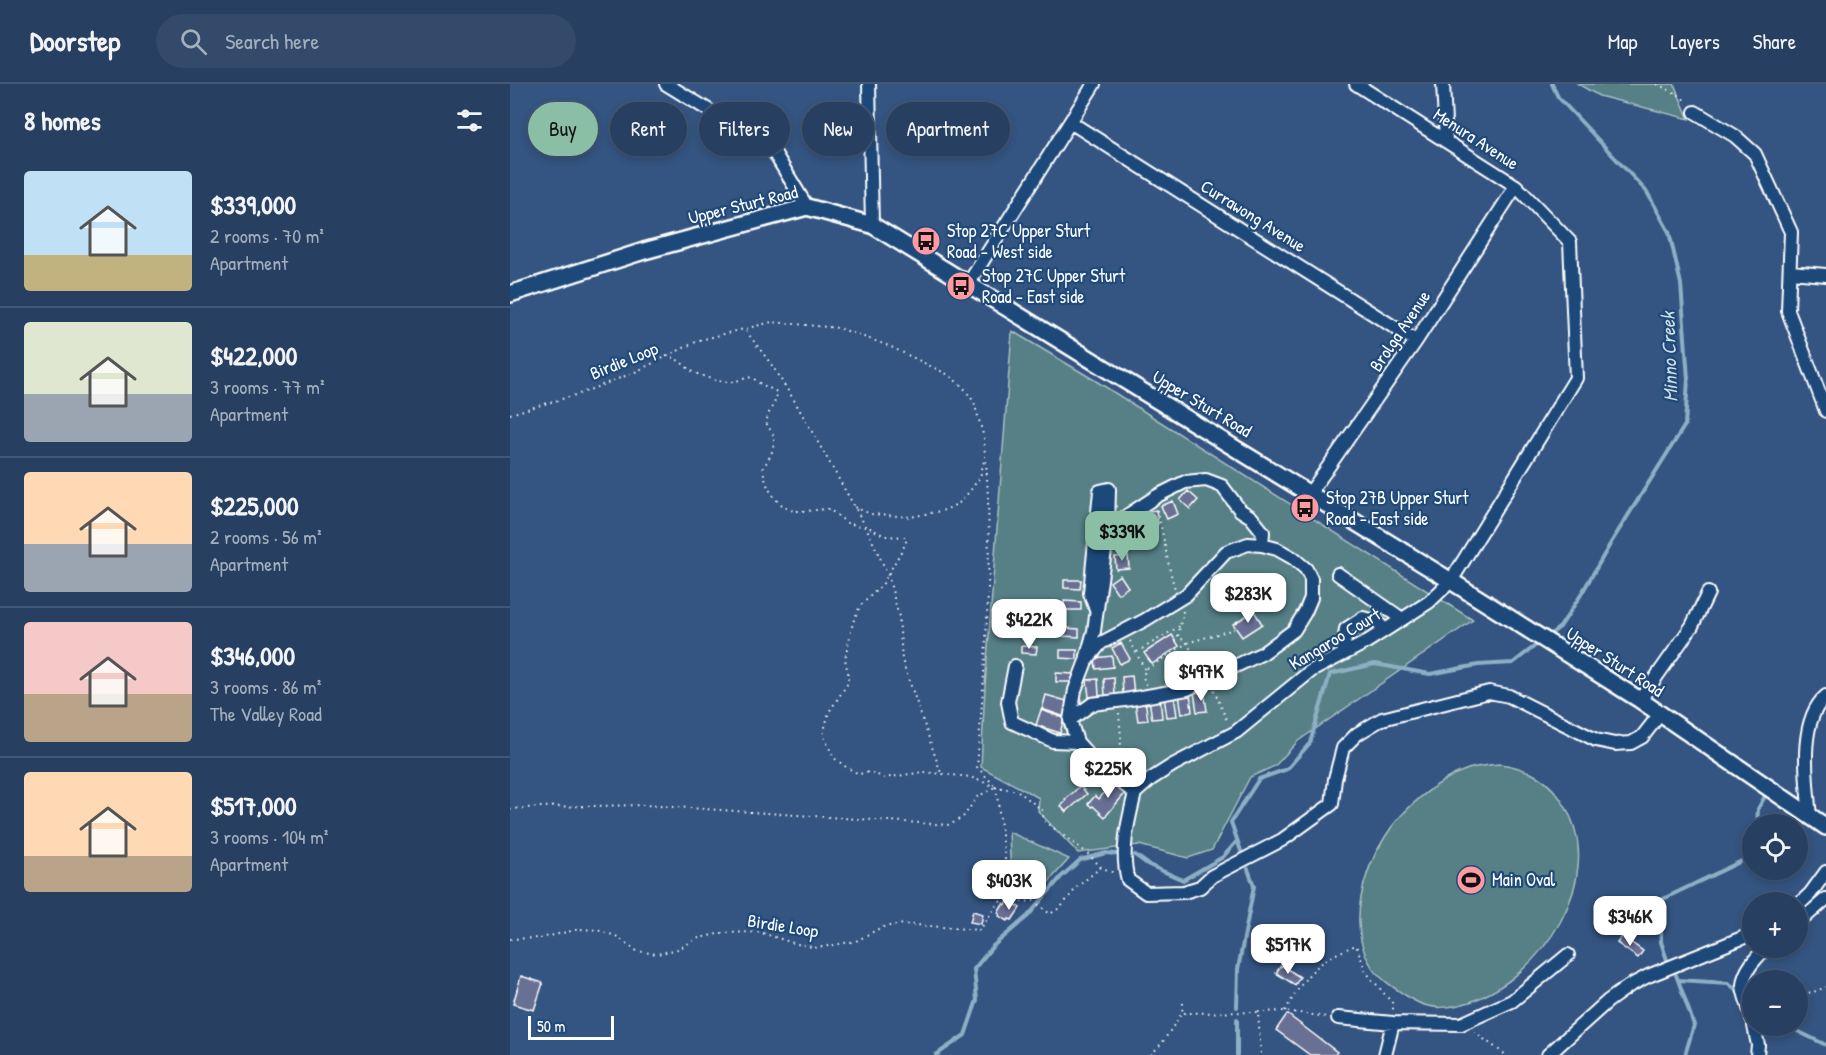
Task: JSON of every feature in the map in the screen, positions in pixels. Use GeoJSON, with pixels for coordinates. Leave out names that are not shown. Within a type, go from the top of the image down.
{"type":"FeatureCollection","features":[{"type":"Feature","properties":{"kind":"main road","name":"Upper Sturt Road"},"geometry":{"type":"LineString","coordinates":[[510,294],[644,251],[807,207],[872,225],[1310,493],[1640,700],[1826,826]]}},
{"type":"Feature","properties":{"kind":"street"},"geometry":{"type":"LineString","coordinates":[[666,84],[772,149],[807,207]]}},
{"type":"Feature","properties":{"kind":"street"},"geometry":{"type":"LineString","coordinates":[[869,84],[872,225]]}},
{"type":"Feature","properties":{"kind":"street"},"geometry":{"type":"LineString","coordinates":[[968,284],[1094,84]]}},
{"type":"Feature","properties":{"kind":"street","name":"Menura Avenue"},"geometry":{"type":"LineString","coordinates":[[1356,84],[1516,186],[1570,242],[1576,378],[1451,581]]}},
{"type":"Feature","properties":{"kind":"street"},"geometry":{"type":"LineString","coordinates":[[1443,84],[1446,141]]}},
{"type":"Feature","properties":{"kind":"street"},"geometry":{"type":"LineString","coordinates":[[1695,112],[1735,136],[1755,154],[1791,232],[1788,311],[1826,411]]}},
{"type":"Feature","properties":{"kind":"street","name":"Currawong Avenue"},"geometry":{"type":"LineString","coordinates":[[1070,122],[1416,340]]}},
{"type":"Feature","properties":{"kind":"street","name":"Brolga Avenue"},"geometry":{"type":"LineString","coordinates":[[1310,493],[1416,340],[1516,186]]}},
{"type":"Feature","properties":{"kind":"street"},"geometry":{"type":"LineString","coordinates":[[1790,272],[1826,275]]}},
{"type":"Feature","properties":{"kind":"street"},"geometry":{"type":"LineString","coordinates":[[1108,528],[1153,499],[1185,482],[1206,480],[1222,486],[1240,510],[1251,517],[1263,532],[1262,545]]}},
{"type":"Feature","properties":{"kind":"street"},"geometry":{"type":"LineString","coordinates":[[1096,610],[1090,593],[1095,523],[1100,491],[1109,489],[1108,528],[1094,631],[1075,690],[1070,720],[1077,742],[1096,763],[1135,793],[1125,836],[1124,867],[1128,880],[1146,892],[1184,892],[1200,887],[1212,876],[1282,840],[1332,804],[1335,779],[1343,748],[1357,734],[1382,720],[1489,692],[1509,696],[1596,740],[1615,744],[1631,744],[1642,737],[1660,714]]}},
{"type":"Feature","properties":{"kind":"street"},"geometry":{"type":"LineString","coordinates":[[1070,720],[1092,704],[1187,689],[1263,653],[1294,630],[1311,598],[1311,579],[1306,569],[1277,549],[1248,544],[1226,552],[1199,583],[1179,599],[1101,643],[1086,661]]}},
{"type":"Feature","properties":{"kind":"street"},"geometry":{"type":"LineString","coordinates":[[1338,574],[1402,619]]}},
{"type":"Feature","properties":{"kind":"street","name":"Kangaroo Court"},"geometry":{"type":"LineString","coordinates":[[1135,793],[1151,779],[1232,734],[1311,671],[1385,630],[1429,602],[1451,581]]}},
{"type":"Feature","properties":{"kind":"street"},"geometry":{"type":"LineString","coordinates":[[1640,700],[1692,626],[1708,593]]}},
{"type":"Feature","properties":{"kind":"street"},"geometry":{"type":"LineString","coordinates":[[1343,654],[1346,629],[1363,618],[1376,621],[1385,630]]}},
{"type":"Feature","properties":{"kind":"street"},"geometry":{"type":"LineString","coordinates":[[1015,666],[1008,702],[1012,722],[1053,741],[1077,742]]}},
{"type":"Feature","properties":{"kind":"street"},"geometry":{"type":"LineString","coordinates":[[1810,817],[1805,753],[1810,725],[1819,702],[1826,696]]}},
{"type":"Feature","properties":{"kind":"street"},"geometry":{"type":"LineString","coordinates":[[1808,896],[1826,872]]}},
{"type":"Feature","properties":{"kind":"street"},"geometry":{"type":"LineString","coordinates":[[1808,914],[1826,898]]}},
{"type":"Feature","properties":{"kind":"street"},"geometry":{"type":"LineString","coordinates":[[1548,1055],[1601,1007],[1629,986],[1742,938]]}},
{"type":"Feature","properties":{"kind":"street"},"geometry":{"type":"LineString","coordinates":[[1338,1018],[1393,1023],[1461,1024],[1512,1001],[1568,956]]}},
{"type":"Feature","properties":{"kind":"street"},"geometry":{"type":"LineString","coordinates":[[1385,1055],[1393,1023]]}},
{"type":"Feature","properties":{"kind":"street"},"geometry":{"type":"LineString","coordinates":[[1756,1036],[1757,1055]]}},
{"type":"Feature","properties":{"kind":"path"},"geometry":{"type":"LineString","coordinates":[[1657,84],[1681,96],[1695,112]]}},
{"type":"Feature","properties":{"kind":"path"},"geometry":{"type":"LineString","coordinates":[[666,356],[700,340],[772,322],[839,328],[889,346],[950,375],[964,388],[974,402],[984,438],[989,515],[984,661],[977,766],[996,787],[1005,860],[1005,897],[1020,902],[1034,901],[1050,914],[1061,907],[1077,887],[1101,867]]}},
{"type":"Feature","properties":{"kind":"path"},"geometry":{"type":"LineString","coordinates":[[745,330],[771,364],[794,400],[866,527],[888,575],[898,616],[902,660],[941,773]]}},
{"type":"Feature","properties":{"kind":"path","name":"Birdie Loop"},"geometry":{"type":"LineString","coordinates":[[510,414],[579,394],[633,373],[666,356],[674,357],[695,373],[730,382],[752,377],[777,392],[777,398],[766,424],[773,434],[775,445],[764,468],[767,486],[774,497],[792,511],[829,509],[847,523],[866,527],[885,536],[906,537],[906,543],[882,585],[860,606],[853,622],[845,659],[848,683],[829,712],[823,735],[834,758],[846,768],[859,774],[871,772],[884,778],[894,778],[924,772],[941,773],[970,777],[996,787],[1017,791],[1042,810],[1044,821],[1087,853],[1101,867],[1128,880]]}},
{"type":"Feature","properties":{"kind":"path"},"geometry":{"type":"LineString","coordinates":[[854,507],[871,514],[910,517],[945,510],[958,503],[970,491],[980,477],[985,457]]}},
{"type":"Feature","properties":{"kind":"path"},"geometry":{"type":"LineString","coordinates":[[1153,499],[1166,544],[1171,576],[1183,610],[1178,636],[1187,643],[1200,665]]}},
{"type":"Feature","properties":{"kind":"path"},"geometry":{"type":"LineString","coordinates":[[1137,652],[1180,626]]}},
{"type":"Feature","properties":{"kind":"path"},"geometry":{"type":"LineString","coordinates":[[1145,670],[1187,643],[1234,629]]}},
{"type":"Feature","properties":{"kind":"path"},"geometry":{"type":"LineString","coordinates":[[1124,631],[1145,670],[1143,677],[1149,696]]}},
{"type":"Feature","properties":{"kind":"path"},"geometry":{"type":"LineString","coordinates":[[1209,679],[1232,734]]}},
{"type":"Feature","properties":{"kind":"path"},"geometry":{"type":"LineString","coordinates":[[1118,780],[1122,738],[1119,726],[1120,701]]}},
{"type":"Feature","properties":{"kind":"path"},"geometry":{"type":"LineString","coordinates":[[510,809],[644,805],[950,825],[964,816],[977,797],[996,787]]}},
{"type":"Feature","properties":{"kind":"path","name":"Birdie Loop"},"geometry":{"type":"LineString","coordinates":[[510,939],[541,938],[580,929],[597,930],[616,936],[637,951],[657,954],[678,950],[699,938],[722,933],[759,932],[817,948],[856,941],[882,927],[904,924],[980,930],[995,907],[1005,897]]}},
{"type":"Feature","properties":{"kind":"path"},"geometry":{"type":"LineString","coordinates":[[1285,1011],[1314,968],[1332,955],[1356,945],[1366,972],[1393,1004],[1393,1023]]}},
{"type":"Feature","properties":{"kind":"path"},"geometry":{"type":"LineString","coordinates":[[1808,992],[1826,987]]}},
{"type":"Feature","properties":{"kind":"path"},"geometry":{"type":"LineString","coordinates":[[1151,1055],[1182,1013],[1183,1003]]}},
{"type":"Feature","properties":{"kind":"path"},"geometry":{"type":"LineString","coordinates":[[1182,1013],[1285,1011],[1338,1018]]}},
{"type":"Feature","properties":{"kind":"path"},"geometry":{"type":"LineString","coordinates":[[1258,1012],[1261,1055]]}},
{"type":"Feature","properties":{"kind":"path"},"geometry":{"type":"LineString","coordinates":[[1461,1024],[1504,1055]]}},
{"type":"Feature","properties":{"kind":"green space"},"geometry":{"type":"Polygon","coordinates":[[[1578,84],[1674,84],[1689,119],[1599,96],[1578,84]]]}},
{"type":"Feature","properties":{"kind":"green space"},"geometry":{"type":"Polygon","coordinates":[[[1012,331],[1096,381],[1473,620],[1298,741],[1275,766],[1250,777],[1212,850],[1188,858],[1139,845],[1078,853],[1038,811],[1039,798],[981,767],[1012,331]]]}},
{"type":"Feature","properties":{"kind":"green space","name":"Main Oval"},"geometry":{"type":"Polygon","coordinates":[[[1500,764],[1529,772],[1538,777],[1553,789],[1565,806],[1576,834],[1578,864],[1573,894],[1560,922],[1543,948],[1521,971],[1496,989],[1470,1002],[1448,1007],[1427,1006],[1388,984],[1369,962],[1363,947],[1359,915],[1365,881],[1385,837],[1410,806],[1456,774],[1476,767],[1500,764]]]}},
{"type":"Feature","properties":{"kind":"green space"},"geometry":{"type":"Polygon","coordinates":[[[1009,832],[1069,859],[1036,896],[1011,881],[1009,832]]]}},
{"type":"Feature","properties":{"kind":"building"},"geometry":{"type":"Polygon","coordinates":[[[1188,491],[1198,500],[1190,509],[1180,500],[1188,491]]]}},
{"type":"Feature","properties":{"kind":"building"},"geometry":{"type":"Polygon","coordinates":[[[1173,501],[1178,514],[1167,519],[1161,506],[1173,501]]]}},
{"type":"Feature","properties":{"kind":"building"},"geometry":{"type":"Polygon","coordinates":[[[1156,510],[1158,524],[1146,526],[1144,512],[1156,510]]]}},
{"type":"Feature","properties":{"kind":"building"},"geometry":{"type":"Polygon","coordinates":[[[1130,531],[1144,532],[1143,544],[1129,543],[1130,531]]]}},
{"type":"Feature","properties":{"kind":"building"},"geometry":{"type":"Polygon","coordinates":[[[1128,556],[1129,568],[1116,569],[1115,557],[1128,556]]]}},
{"type":"Feature","properties":{"kind":"building"},"geometry":{"type":"Polygon","coordinates":[[[1120,575],[1128,587],[1118,594],[1110,582],[1120,575]]]}},
{"type":"Feature","properties":{"kind":"building"},"geometry":{"type":"Polygon","coordinates":[[[1064,580],[1081,580],[1080,589],[1064,588],[1064,580]]]}},
{"type":"Feature","properties":{"kind":"building"},"geometry":{"type":"Polygon","coordinates":[[[1064,601],[1081,602],[1081,610],[1064,610],[1064,601]]]}},
{"type":"Feature","properties":{"kind":"building"},"geometry":{"type":"Polygon","coordinates":[[[1024,610],[1040,611],[1039,618],[1023,617],[1024,610]]]}},
{"type":"Feature","properties":{"kind":"building"},"geometry":{"type":"Polygon","coordinates":[[[1254,611],[1262,624],[1242,637],[1233,624],[1254,611]]]}},
{"type":"Feature","properties":{"kind":"building"},"geometry":{"type":"Polygon","coordinates":[[[1062,628],[1079,629],[1079,637],[1062,636],[1062,628]]]}},
{"type":"Feature","properties":{"kind":"building"},"geometry":{"type":"Polygon","coordinates":[[[1172,635],[1179,646],[1152,664],[1144,653],[1172,635]]]}},
{"type":"Feature","properties":{"kind":"building"},"geometry":{"type":"Polygon","coordinates":[[[1121,643],[1130,659],[1120,664],[1112,648],[1121,643]]]}},
{"type":"Feature","properties":{"kind":"building"},"geometry":{"type":"Polygon","coordinates":[[[1021,646],[1037,647],[1036,654],[1021,653],[1021,646]]]}},
{"type":"Feature","properties":{"kind":"building"},"geometry":{"type":"Polygon","coordinates":[[[1060,650],[1077,650],[1077,659],[1060,658],[1060,650]]]}},
{"type":"Feature","properties":{"kind":"building"},"geometry":{"type":"Polygon","coordinates":[[[1112,656],[1113,667],[1096,669],[1095,658],[1112,656]]]}},
{"type":"Feature","properties":{"kind":"building"},"geometry":{"type":"Polygon","coordinates":[[[1205,664],[1208,676],[1195,679],[1192,667],[1205,664]]]}},
{"type":"Feature","properties":{"kind":"building"},"geometry":{"type":"Polygon","coordinates":[[[1056,673],[1073,674],[1073,682],[1056,682],[1056,673]]]}},
{"type":"Feature","properties":{"kind":"building"},"geometry":{"type":"Polygon","coordinates":[[[1132,676],[1134,693],[1123,694],[1122,677],[1132,676]]]}},
{"type":"Feature","properties":{"kind":"building"},"geometry":{"type":"Polygon","coordinates":[[[1114,678],[1115,695],[1105,696],[1104,679],[1114,678]]]}},
{"type":"Feature","properties":{"kind":"building"},"geometry":{"type":"Polygon","coordinates":[[[1098,679],[1099,696],[1089,697],[1087,680],[1098,679]]]}},
{"type":"Feature","properties":{"kind":"building"},"geometry":{"type":"Polygon","coordinates":[[[1204,691],[1207,711],[1197,712],[1194,692],[1204,691]]]}},
{"type":"Feature","properties":{"kind":"building"},"geometry":{"type":"Polygon","coordinates":[[[1190,693],[1192,712],[1182,714],[1179,694],[1190,693]]]}},
{"type":"Feature","properties":{"kind":"building"},"geometry":{"type":"Polygon","coordinates":[[[1046,695],[1070,702],[1065,717],[1042,709],[1046,695]]]}},
{"type":"Feature","properties":{"kind":"building"},"geometry":{"type":"Polygon","coordinates":[[[1174,696],[1177,716],[1167,717],[1164,697],[1174,696]]]}},
{"type":"Feature","properties":{"kind":"building"},"geometry":{"type":"Polygon","coordinates":[[[1160,698],[1162,718],[1152,719],[1149,699],[1160,698]]]}},
{"type":"Feature","properties":{"kind":"building"},"geometry":{"type":"Polygon","coordinates":[[[1145,700],[1148,720],[1138,721],[1135,702],[1145,700]]]}},
{"type":"Feature","properties":{"kind":"building"},"geometry":{"type":"Polygon","coordinates":[[[1041,710],[1064,718],[1060,733],[1036,725],[1041,710]]]}},
{"type":"Feature","properties":{"kind":"building"},"geometry":{"type":"Polygon","coordinates":[[[1114,781],[1127,791],[1105,817],[1088,804],[1095,796],[1099,799],[1114,781]]]}},
{"type":"Feature","properties":{"kind":"building"},"geometry":{"type":"Polygon","coordinates":[[[1080,786],[1087,794],[1066,812],[1061,806],[1080,786]]]}},
{"type":"Feature","properties":{"kind":"building"},"geometry":{"type":"Polygon","coordinates":[[[1009,900],[1020,908],[1012,920],[1008,921],[998,913],[1004,903],[1006,905],[1009,900]]]}},
{"type":"Feature","properties":{"kind":"building"},"geometry":{"type":"Polygon","coordinates":[[[973,911],[983,914],[981,924],[970,922],[973,911]]]}},
{"type":"Feature","properties":{"kind":"building"},"geometry":{"type":"Polygon","coordinates":[[[1622,936],[1643,951],[1638,958],[1617,943],[1622,936]]]}},
{"type":"Feature","properties":{"kind":"building"},"geometry":{"type":"Polygon","coordinates":[[[1281,965],[1300,977],[1295,985],[1276,973],[1281,965]]]}},
{"type":"Feature","properties":{"kind":"building"},"geometry":{"type":"Polygon","coordinates":[[[521,976],[543,983],[534,1010],[513,1004],[521,976]]]}},
{"type":"Feature","properties":{"kind":"building"},"geometry":{"type":"Polygon","coordinates":[[[1287,1014],[1337,1052],[1335,1055],[1310,1055],[1276,1030],[1287,1014]]]}},
{"type":"Feature","properties":{"kind":"waterway","name":"Minno Creek"},"geometry":{"type":"LineString","coordinates":[[1552,84],[1558,97],[1647,192],[1669,232],[1681,284],[1688,379],[1685,425],[1579,598],[1560,627],[1552,633]]}},
{"type":"Feature","properties":{"kind":"waterway","name":"Minno Creek"},"geometry":{"type":"LineString","coordinates":[[1241,851],[1231,822],[1259,779],[1287,769],[1310,743],[1330,674],[1375,664],[1430,674],[1478,665],[1513,663],[1535,646]]}},
{"type":"Feature","properties":{"kind":"waterway"},"geometry":{"type":"LineString","coordinates":[[1758,814],[1765,796]]}},
{"type":"Feature","properties":{"kind":"waterway"},"geometry":{"type":"LineString","coordinates":[[1135,855],[1149,865],[1183,880],[1223,857],[1237,841]]}},
{"type":"Feature","properties":{"kind":"waterway"},"geometry":{"type":"LineString","coordinates":[[936,1055],[965,1035],[977,1000],[974,969],[993,946],[1028,916],[1061,877],[1080,860],[1106,853],[1116,854]]}},
{"type":"Feature","properties":{"kind":"waterway"},"geometry":{"type":"LineString","coordinates":[[1667,960],[1661,942],[1661,900],[1742,861]]}},
{"type":"Feature","properties":{"kind":"waterway","name":"Minno Creek"},"geometry":{"type":"LineString","coordinates":[[1237,1007],[1238,969],[1254,886],[1248,869]]}},
{"type":"Feature","properties":{"kind":"waterway"},"geometry":{"type":"LineString","coordinates":[[1676,975],[1678,980],[1728,983],[1739,992]]}},
{"type":"Feature","properties":{"kind":"waterway"},"geometry":{"type":"LineString","coordinates":[[1678,980],[1694,1025],[1685,1055]]}},
{"type":"Feature","properties":{"kind":"waterway","name":"Minno Creek"},"geometry":{"type":"LineString","coordinates":[[1237,1019],[1237,1055]]}},
{"type":"Feature","properties":{"kind":"waterway"},"geometry":{"type":"LineString","coordinates":[[1808,1036],[1826,1045]]}},
{"type":"Feature","properties":{"kind":"place","name":"Stop 27C Upper Sturt Road - West side"},"geometry":{"type":"Point","coordinates":[926,241]}},
{"type":"Feature","properties":{"kind":"place","name":"Stop 27C Upper Sturt Road - East side"},"geometry":{"type":"Point","coordinates":[961,286]}},
{"type":"Feature","properties":{"kind":"place","name":"Stop 27B Upper Sturt Road - East side"},"geometry":{"type":"Point","coordinates":[1305,508]}},
{"type":"Feature","properties":{"kind":"place","name":"Main Oval"},"geometry":{"type":"Point","coordinates":[1471,880]}}]}
